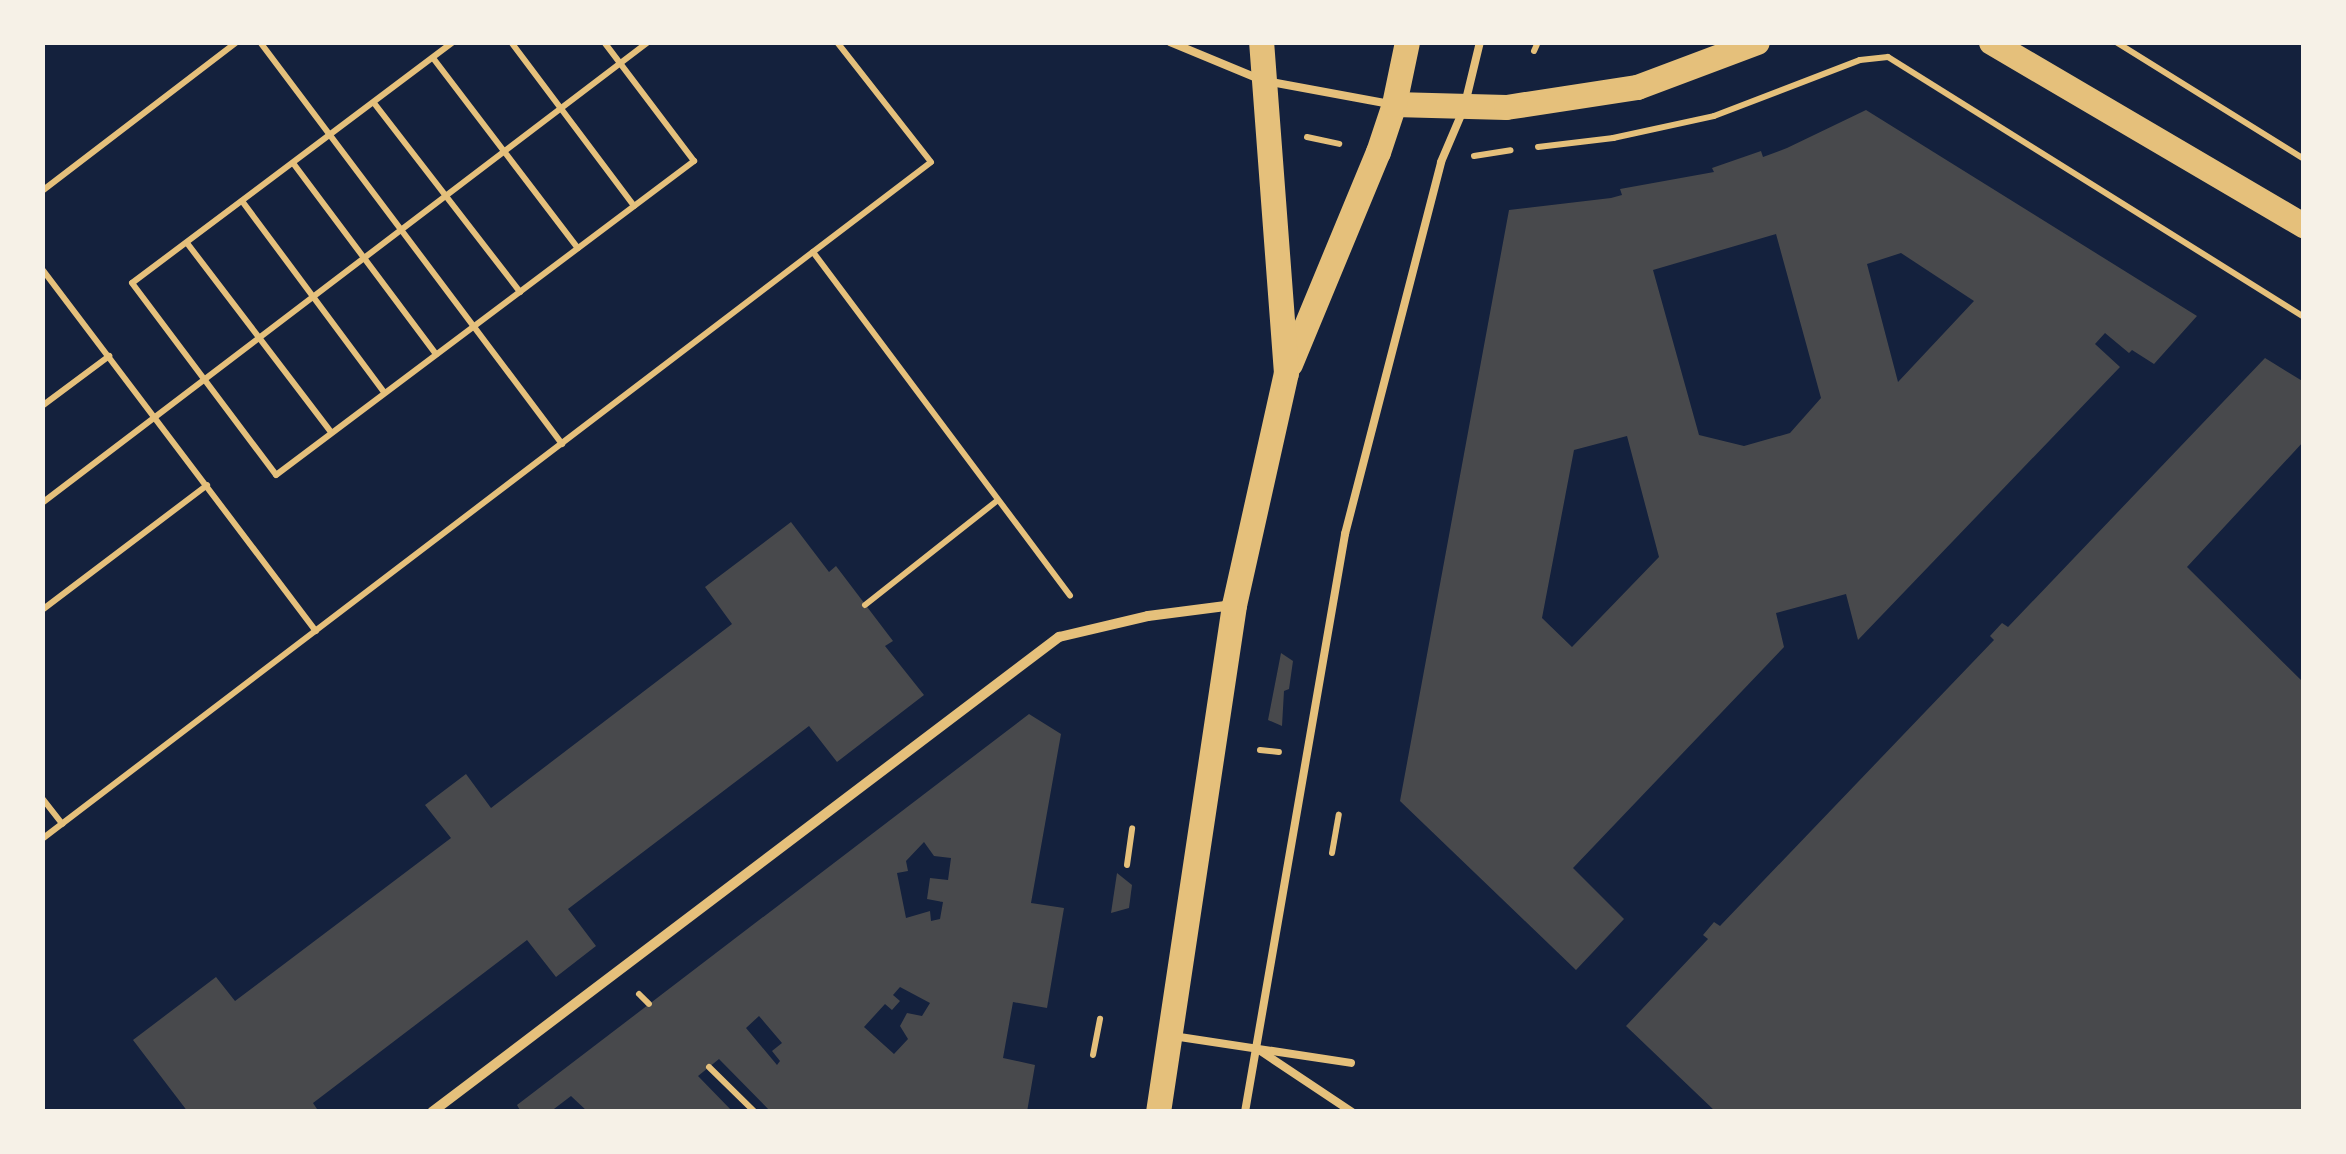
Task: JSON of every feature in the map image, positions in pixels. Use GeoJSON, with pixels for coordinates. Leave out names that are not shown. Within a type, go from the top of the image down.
{"type":"FeatureCollection","features":[{"type":"Feature","properties":{"kind":"main road"},"geometry":{"type":"LineString","coordinates":[[1261,42],[1286,374]]}},
{"type":"Feature","properties":{"kind":"main road"},"geometry":{"type":"LineString","coordinates":[[1158,1112],[1234,605],[1286,374],[1394,104],[1407,42]]}},
{"type":"Feature","properties":{"kind":"main road"},"geometry":{"type":"LineString","coordinates":[[1394,104],[1464,108],[1536,104],[1636,87],[1757,42]]}},
{"type":"Feature","properties":{"kind":"main road"},"geometry":{"type":"LineString","coordinates":[[1991,42],[2304,226]]}},
{"type":"Feature","properties":{"kind":"street"},"geometry":{"type":"LineString","coordinates":[[432,1112],[1059,636],[1130,620],[1234,605]]}},
{"type":"Feature","properties":{"kind":"lane"},"geometry":{"type":"LineString","coordinates":[[1170,42],[1263,80],[1394,104]]}},
{"type":"Feature","properties":{"kind":"lane"},"geometry":{"type":"LineString","coordinates":[[1244,1112],[1344,534],[1441,162],[1464,108],[1480,42]]}},
{"type":"Feature","properties":{"kind":"lane"},"geometry":{"type":"LineString","coordinates":[[1170,1036],[1351,1063]]}},
{"type":"Feature","properties":{"kind":"lane"},"geometry":{"type":"LineString","coordinates":[[1256,1048],[1352,1112]]}},
{"type":"Feature","properties":{"kind":"path"},"geometry":{"type":"LineString","coordinates":[[42,191],[237,42]]}},
{"type":"Feature","properties":{"kind":"path"},"geometry":{"type":"LineString","coordinates":[[260,42],[562,444]]}},
{"type":"Feature","properties":{"kind":"path"},"geometry":{"type":"LineString","coordinates":[[453,42],[132,283],[276,475],[694,162],[604,42]]}},
{"type":"Feature","properties":{"kind":"path"},"geometry":{"type":"LineString","coordinates":[[512,42],[634,206]]}},
{"type":"Feature","properties":{"kind":"path"},"geometry":{"type":"LineString","coordinates":[[42,503],[648,42]]}},
{"type":"Feature","properties":{"kind":"path"},"geometry":{"type":"LineString","coordinates":[[688,42],[708,42]]}},
{"type":"Feature","properties":{"kind":"path"},"geometry":{"type":"LineString","coordinates":[[42,839],[931,162],[836,42]]}},
{"type":"Feature","properties":{"kind":"path"},"geometry":{"type":"LineString","coordinates":[[1534,51],[1538,42]]}},
{"type":"Feature","properties":{"kind":"path"},"geometry":{"type":"LineString","coordinates":[[2116,42],[2304,159]]}},
{"type":"Feature","properties":{"kind":"path"},"geometry":{"type":"LineString","coordinates":[[1528,148],[1613,138],[1714,116],[1860,60],[1888,57],[2304,317]]}},
{"type":"Feature","properties":{"kind":"path"},"geometry":{"type":"LineString","coordinates":[[432,58],[578,248]]}},
{"type":"Feature","properties":{"kind":"path"},"geometry":{"type":"LineString","coordinates":[[374,102],[520,292]]}},
{"type":"Feature","properties":{"kind":"path"},"geometry":{"type":"LineString","coordinates":[[1441,162],[1518,149]]}},
{"type":"Feature","properties":{"kind":"path"},"geometry":{"type":"LineString","coordinates":[[293,164],[436,354]]}},
{"type":"Feature","properties":{"kind":"path"},"geometry":{"type":"LineString","coordinates":[[242,201],[385,393]]}},
{"type":"Feature","properties":{"kind":"path"},"geometry":{"type":"LineString","coordinates":[[187,242],[332,433]]}},
{"type":"Feature","properties":{"kind":"path"},"geometry":{"type":"LineString","coordinates":[[813,252],[1070,594]]}},
{"type":"Feature","properties":{"kind":"path"},"geometry":{"type":"LineString","coordinates":[[42,269],[316,632]]}},
{"type":"Feature","properties":{"kind":"path"},"geometry":{"type":"LineString","coordinates":[[42,406],[109,356]]}},
{"type":"Feature","properties":{"kind":"path"},"geometry":{"type":"LineString","coordinates":[[42,610],[206,485]]}},
{"type":"Feature","properties":{"kind":"path"},"geometry":{"type":"LineString","coordinates":[[865,605],[998,500]]}},
{"type":"Feature","properties":{"kind":"path"},"geometry":{"type":"LineString","coordinates":[[42,798],[62,824]]}},
{"type":"Feature","properties":{"kind":"path"},"geometry":{"type":"LineString","coordinates":[[1332,854],[1339,815]]}},
{"type":"Feature","properties":{"kind":"path"},"geometry":{"type":"LineString","coordinates":[[1127,866],[1132,828]]}},
{"type":"Feature","properties":{"kind":"path"},"geometry":{"type":"LineString","coordinates":[[1093,1055],[1100,1018]]}},
{"type":"Feature","properties":{"kind":"path"},"geometry":{"type":"LineString","coordinates":[[708,1067],[755,1112]]}},
{"type":"Feature","properties":{"kind":"building"},"geometry":{"type":"Polygon","coordinates":[[[1866,110],[2197,316],[2154,364],[2132,350],[2129,353],[2105,333],[2095,344],[2120,367],[1858,640],[1846,594],[1776,613],[1784,647],[1573,868],[1624,919],[1576,970],[1400,801],[1509,210],[1611,198],[1622,195],[1620,189],[1714,172],[1712,168],[1761,151],[1763,157],[1866,110]],[[1776,234],[1653,270],[1699,435],[1744,446],[1790,433],[1821,398],[1776,234]],[[1901,253],[1867,264],[1898,382],[1974,301],[1901,253]],[[1627,436],[1574,450],[1542,618],[1572,647],[1659,557],[1627,436]]]}},
{"type":"Feature","properties":{"kind":"building"},"geometry":{"type":"Polygon","coordinates":[[[2265,358],[2304,382],[2304,441],[2187,567],[2304,683],[2304,1112],[1716,1112],[1626,1026],[1708,939],[1703,935],[1714,922],[1720,926],[1994,640],[1990,636],[2002,623],[2008,627],[2265,358]]]}},
{"type":"Feature","properties":{"kind":"building"},"geometry":{"type":"Polygon","coordinates":[[[791,522],[829,572],[836,566],[893,641],[885,646],[924,695],[837,762],[809,726],[568,909],[596,946],[556,977],[527,940],[313,1103],[319,1112],[188,1112],[133,1040],[216,977],[235,1001],[451,838],[425,805],[466,774],[491,808],[732,624],[705,587],[791,522]]]}},
{"type":"Feature","properties":{"kind":"building"},"geometry":{"type":"Polygon","coordinates":[[[1281,653],[1293,661],[1289,689],[1284,691],[1282,726],[1268,720],[1281,653]]]}},
{"type":"Feature","properties":{"kind":"building"},"geometry":{"type":"Polygon","coordinates":[[[1029,714],[1061,734],[1031,903],[1064,908],[1047,1008],[1013,1002],[1003,1058],[1035,1065],[1027,1112],[771,1112],[719,1059],[698,1076],[733,1112],[588,1112],[571,1096],[550,1112],[521,1112],[517,1105],[1029,714]],[[924,842],[906,861],[908,871],[897,873],[906,918],[930,911],[931,921],[940,919],[943,902],[927,899],[930,878],[948,880],[951,858],[934,856],[924,842]],[[900,987],[893,995],[900,1001],[892,1010],[885,1004],[864,1027],[894,1054],[908,1039],[900,1026],[907,1013],[922,1016],[930,1003],[900,987]],[[759,1016],[746,1028],[777,1065],[780,1061],[772,1051],[782,1043],[759,1016]]]}},
{"type":"Feature","properties":{"kind":"building"},"geometry":{"type":"Polygon","coordinates":[[[1117,873],[1132,885],[1129,908],[1111,913],[1117,873]]]}}]}
